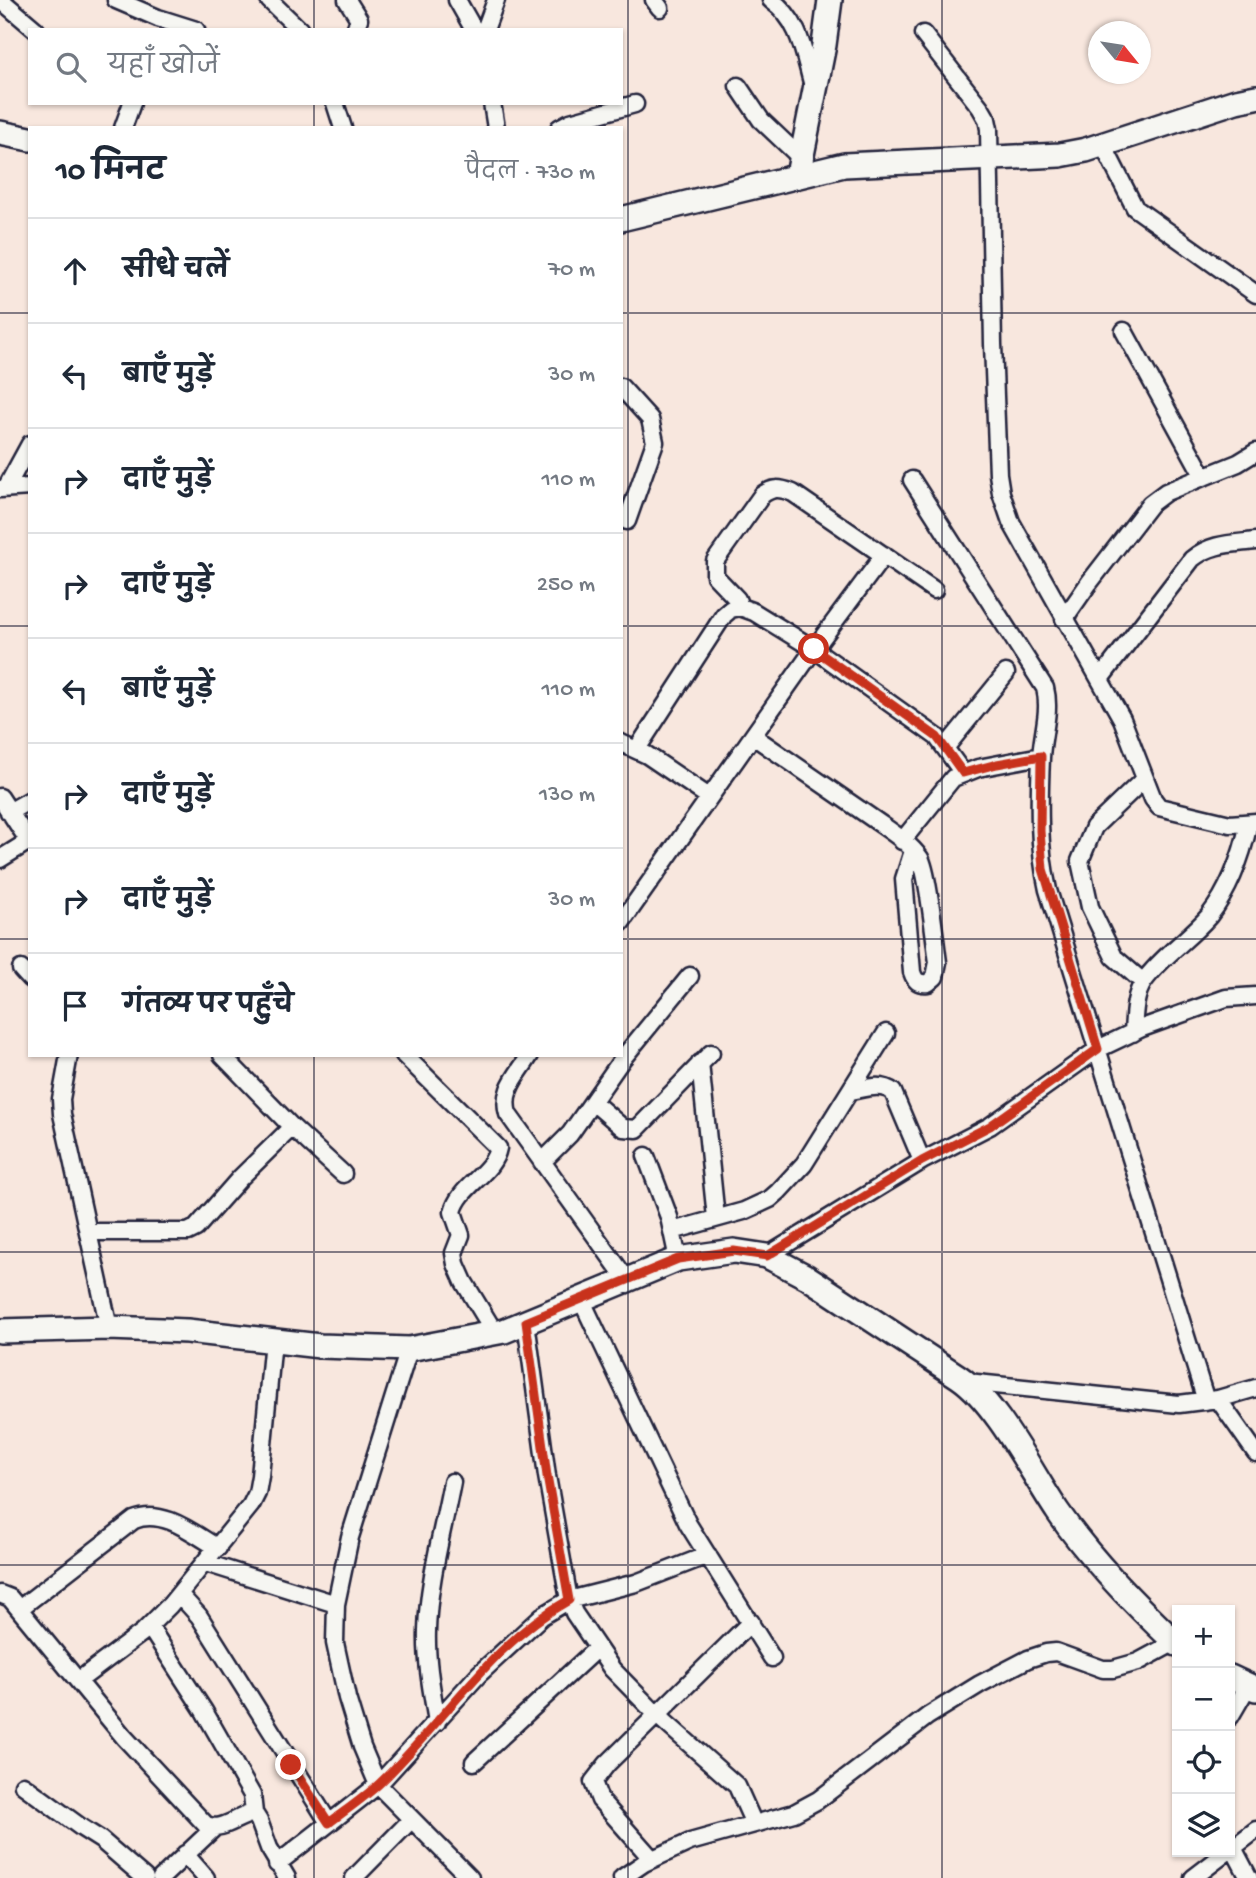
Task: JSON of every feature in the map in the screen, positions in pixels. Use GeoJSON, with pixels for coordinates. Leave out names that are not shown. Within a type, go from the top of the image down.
{"type":"FeatureCollection","features":[{"type":"Feature","properties":{"kind":"main road"},"geometry":{"type":"LineString","coordinates":[[799,166],[824,46],[830,0]]}},
{"type":"Feature","properties":{"kind":"main road"},"geometry":{"type":"LineString","coordinates":[[623,218],[799,166],[1060,155],[1103,145],[1236,101],[1256,97]]}},
{"type":"Feature","properties":{"kind":"main road"},"geometry":{"type":"LineString","coordinates":[[0,133],[28,139]]}},
{"type":"Feature","properties":{"kind":"main road"},"geometry":{"type":"LineString","coordinates":[[0,1331],[109,1328],[187,1331],[320,1346],[409,1349],[495,1333],[678,1259],[734,1251],[767,1256],[807,1277],[967,1382],[990,1409],[1057,1511],[1082,1543],[1172,1639]]}},
{"type":"Feature","properties":{"kind":"street"},"geometry":{"type":"LineString","coordinates":[[116,0],[190,28]]}},
{"type":"Feature","properties":{"kind":"street"},"geometry":{"type":"LineString","coordinates":[[269,0],[298,28]]}},
{"type":"Feature","properties":{"kind":"street"},"geometry":{"type":"LineString","coordinates":[[347,0],[359,19],[356,28]]}},
{"type":"Feature","properties":{"kind":"street"},"geometry":{"type":"LineString","coordinates":[[457,0],[473,28]]}},
{"type":"Feature","properties":{"kind":"street"},"geometry":{"type":"LineString","coordinates":[[486,28],[496,0]]}},
{"type":"Feature","properties":{"kind":"street"},"geometry":{"type":"LineString","coordinates":[[771,0],[790,17],[797,29],[814,89]]}},
{"type":"Feature","properties":{"kind":"street"},"geometry":{"type":"LineString","coordinates":[[2,2],[34,28]]}},
{"type":"Feature","properties":{"kind":"street"},"geometry":{"type":"LineString","coordinates":[[923,34],[987,119],[993,344],[1001,493],[1011,522],[1122,719],[1159,807],[1230,824],[1252,822],[1230,881],[1210,915],[1143,982],[1134,1011],[1133,1033]]}},
{"type":"Feature","properties":{"kind":"street"},"geometry":{"type":"LineString","coordinates":[[738,86],[761,121],[799,166]]}},
{"type":"Feature","properties":{"kind":"street"},"geometry":{"type":"LineString","coordinates":[[563,126],[635,104]]}},
{"type":"Feature","properties":{"kind":"street"},"geometry":{"type":"LineString","coordinates":[[124,126],[131,105]]}},
{"type":"Feature","properties":{"kind":"street"},"geometry":{"type":"LineString","coordinates":[[336,105],[342,126]]}},
{"type":"Feature","properties":{"kind":"street"},"geometry":{"type":"LineString","coordinates":[[492,105],[496,126]]}},
{"type":"Feature","properties":{"kind":"street"},"geometry":{"type":"LineString","coordinates":[[1103,145],[1135,208],[1255,293]]}},
{"type":"Feature","properties":{"kind":"street"},"geometry":{"type":"LineString","coordinates":[[1124,331],[1204,477]]}},
{"type":"Feature","properties":{"kind":"street"},"geometry":{"type":"LineString","coordinates":[[623,389],[650,419],[655,442],[627,521]]}},
{"type":"Feature","properties":{"kind":"street"},"geometry":{"type":"LineString","coordinates":[[3,489],[28,447]]}},
{"type":"Feature","properties":{"kind":"street"},"geometry":{"type":"LineString","coordinates":[[1064,619],[1088,583],[1150,504],[1166,492],[1256,453]]}},
{"type":"Feature","properties":{"kind":"street"},"geometry":{"type":"LineString","coordinates":[[912,480],[1045,688],[1048,701],[1041,756],[1040,831],[1043,869],[1098,1049],[1212,1400],[1256,1453]]}},
{"type":"Feature","properties":{"kind":"street"},"geometry":{"type":"LineString","coordinates":[[3,489],[28,487]]}},
{"type":"Feature","properties":{"kind":"street"},"geometry":{"type":"LineString","coordinates":[[740,607],[737,599],[715,576],[715,561],[762,495],[772,488],[782,488],[793,493],[934,590]]}},
{"type":"Feature","properties":{"kind":"street"},"geometry":{"type":"LineString","coordinates":[[1100,679],[1192,559],[1215,545],[1256,541]]}},
{"type":"Feature","properties":{"kind":"street"},"geometry":{"type":"LineString","coordinates":[[623,920],[814,649],[884,555]]}},
{"type":"Feature","properties":{"kind":"street"},"geometry":{"type":"LineString","coordinates":[[637,749],[724,615],[740,607],[754,612],[814,649],[937,737],[963,773]]}},
{"type":"Feature","properties":{"kind":"street"},"geometry":{"type":"LineString","coordinates":[[946,747],[1006,673]]}},
{"type":"Feature","properties":{"kind":"street"},"geometry":{"type":"LineString","coordinates":[[753,736],[882,824],[908,846],[922,861],[938,962],[935,976],[928,983],[921,984],[915,980],[912,972],[904,879],[908,846],[948,784],[963,773],[1041,756]]}},
{"type":"Feature","properties":{"kind":"street"},"geometry":{"type":"LineString","coordinates":[[623,744],[637,749],[709,797]]}},
{"type":"Feature","properties":{"kind":"street"},"geometry":{"type":"LineString","coordinates":[[1143,982],[1114,957],[1090,907],[1080,861],[1094,827],[1145,778]]}},
{"type":"Feature","properties":{"kind":"street"},"geometry":{"type":"LineString","coordinates":[[0,797],[28,840]]}},
{"type":"Feature","properties":{"kind":"street"},"geometry":{"type":"LineString","coordinates":[[9,812],[28,801]]}},
{"type":"Feature","properties":{"kind":"street"},"geometry":{"type":"LineString","coordinates":[[0,859],[28,843]]}},
{"type":"Feature","properties":{"kind":"street"},"geometry":{"type":"LineString","coordinates":[[542,1161],[570,1134],[623,1058],[690,976]]}},
{"type":"Feature","properties":{"kind":"street"},"geometry":{"type":"LineString","coordinates":[[767,1256],[922,1161],[990,1126],[1098,1049],[1226,998],[1256,996]]}},
{"type":"Feature","properties":{"kind":"street"},"geometry":{"type":"LineString","coordinates":[[672,1231],[759,1205],[778,1192],[799,1170],[886,1033]]}},
{"type":"Feature","properties":{"kind":"street"},"geometry":{"type":"LineString","coordinates":[[69,1057],[61,1099],[62,1114],[109,1328]]}},
{"type":"Feature","properties":{"kind":"street"},"geometry":{"type":"LineString","coordinates":[[224,1057],[292,1127],[343,1174]]}},
{"type":"Feature","properties":{"kind":"street"},"geometry":{"type":"LineString","coordinates":[[406,1057],[498,1148],[493,1160],[461,1195],[453,1212],[461,1235],[454,1253],[456,1264],[495,1333]]}},
{"type":"Feature","properties":{"kind":"street"},"geometry":{"type":"LineString","coordinates":[[529,1057],[508,1089],[505,1101],[508,1114],[627,1280]]}},
{"type":"Feature","properties":{"kind":"street"},"geometry":{"type":"LineString","coordinates":[[593,1102],[623,1128],[637,1129],[705,1058],[716,1218]]}},
{"type":"Feature","properties":{"kind":"street"},"geometry":{"type":"LineString","coordinates":[[850,1091],[879,1086],[887,1087],[893,1092],[922,1161]]}},
{"type":"Feature","properties":{"kind":"street"},"geometry":{"type":"LineString","coordinates":[[88,1232],[188,1232],[196,1228],[240,1178],[292,1127]]}},
{"type":"Feature","properties":{"kind":"street"},"geometry":{"type":"LineString","coordinates":[[646,1156],[672,1231],[678,1259]]}},
{"type":"Feature","properties":{"kind":"street"},"geometry":{"type":"LineString","coordinates":[[582,1299],[688,1524],[772,1658]]}},
{"type":"Feature","properties":{"kind":"street"},"geometry":{"type":"LineString","coordinates":[[526,1322],[547,1476],[569,1600],[574,1613],[612,1669],[659,1716],[737,1786],[754,1824]]}},
{"type":"Feature","properties":{"kind":"street"},"geometry":{"type":"LineString","coordinates":[[78,1681],[149,1626],[206,1563],[251,1505],[257,1493],[262,1458],[272,1340]]}},
{"type":"Feature","properties":{"kind":"street"},"geometry":{"type":"LineString","coordinates":[[409,1349],[358,1504],[336,1604],[337,1655],[362,1747],[379,1785],[470,1878]]}},
{"type":"Feature","properties":{"kind":"street"},"geometry":{"type":"LineString","coordinates":[[967,1382],[1179,1404],[1212,1400],[1256,1388]]}},
{"type":"Feature","properties":{"kind":"street"},"geometry":{"type":"LineString","coordinates":[[437,1722],[427,1656],[428,1605],[452,1482]]}},
{"type":"Feature","properties":{"kind":"street"},"geometry":{"type":"LineString","coordinates":[[19,1609],[134,1520],[144,1516],[169,1520],[218,1548]]}},
{"type":"Feature","properties":{"kind":"street"},"geometry":{"type":"LineString","coordinates":[[277,1864],[379,1785],[479,1674],[533,1622],[569,1600],[636,1583],[708,1555]]}},
{"type":"Feature","properties":{"kind":"street"},"geometry":{"type":"LineString","coordinates":[[206,1563],[336,1604]]}},
{"type":"Feature","properties":{"kind":"street"},"geometry":{"type":"LineString","coordinates":[[0,1594],[10,1598],[124,1738],[206,1825],[214,1828]]}},
{"type":"Feature","properties":{"kind":"street"},"geometry":{"type":"LineString","coordinates":[[179,1594],[199,1616],[329,1823]]}},
{"type":"Feature","properties":{"kind":"street"},"geometry":{"type":"LineString","coordinates":[[652,1859],[600,1800],[593,1782],[602,1769],[659,1716],[751,1622]]}},
{"type":"Feature","properties":{"kind":"street"},"geometry":{"type":"LineString","coordinates":[[149,1626],[204,1711],[252,1795],[254,1813],[277,1864],[287,1878]]}},
{"type":"Feature","properties":{"kind":"street"},"geometry":{"type":"LineString","coordinates":[[622,1878],[652,1859],[690,1842],[794,1813],[818,1800],[928,1717],[980,1684],[1028,1659],[1056,1652],[1103,1669],[1113,1669],[1138,1662],[1172,1645]]}},
{"type":"Feature","properties":{"kind":"street"},"geometry":{"type":"LineString","coordinates":[[474,1762],[596,1648]]}},
{"type":"Feature","properties":{"kind":"street"},"geometry":{"type":"LineString","coordinates":[[1235,1706],[1245,1684]]}},
{"type":"Feature","properties":{"kind":"street"},"geometry":{"type":"LineString","coordinates":[[23,1785],[101,1840],[145,1878]]}},
{"type":"Feature","properties":{"kind":"street"},"geometry":{"type":"LineString","coordinates":[[161,1878],[214,1828],[254,1813]]}},
{"type":"Feature","properties":{"kind":"street"},"geometry":{"type":"LineString","coordinates":[[354,1878],[411,1820]]}},
{"type":"Feature","properties":{"kind":"street"},"geometry":{"type":"LineString","coordinates":[[1235,1845],[1256,1830]]}},
{"type":"Feature","properties":{"kind":"street"},"geometry":{"type":"LineString","coordinates":[[185,1854],[206,1878]]}},
{"type":"Feature","properties":{"kind":"street"},"geometry":{"type":"LineString","coordinates":[[1235,1856],[1249,1878]]}},
{"type":"Feature","properties":{"kind":"street"},"geometry":{"type":"LineString","coordinates":[[1193,1878],[1219,1857]]}},
{"type":"Feature","properties":{"kind":"route"},"geometry":{"type":"LineString","coordinates":[[291,1765],[329,1823],[379,1785],[479,1674],[533,1622],[569,1600],[547,1476],[526,1322],[678,1259],[734,1251],[767,1256],[922,1161],[990,1126],[1098,1049],[1043,869],[1040,831],[1041,756],[963,773],[937,737],[814,649]]}}]}
